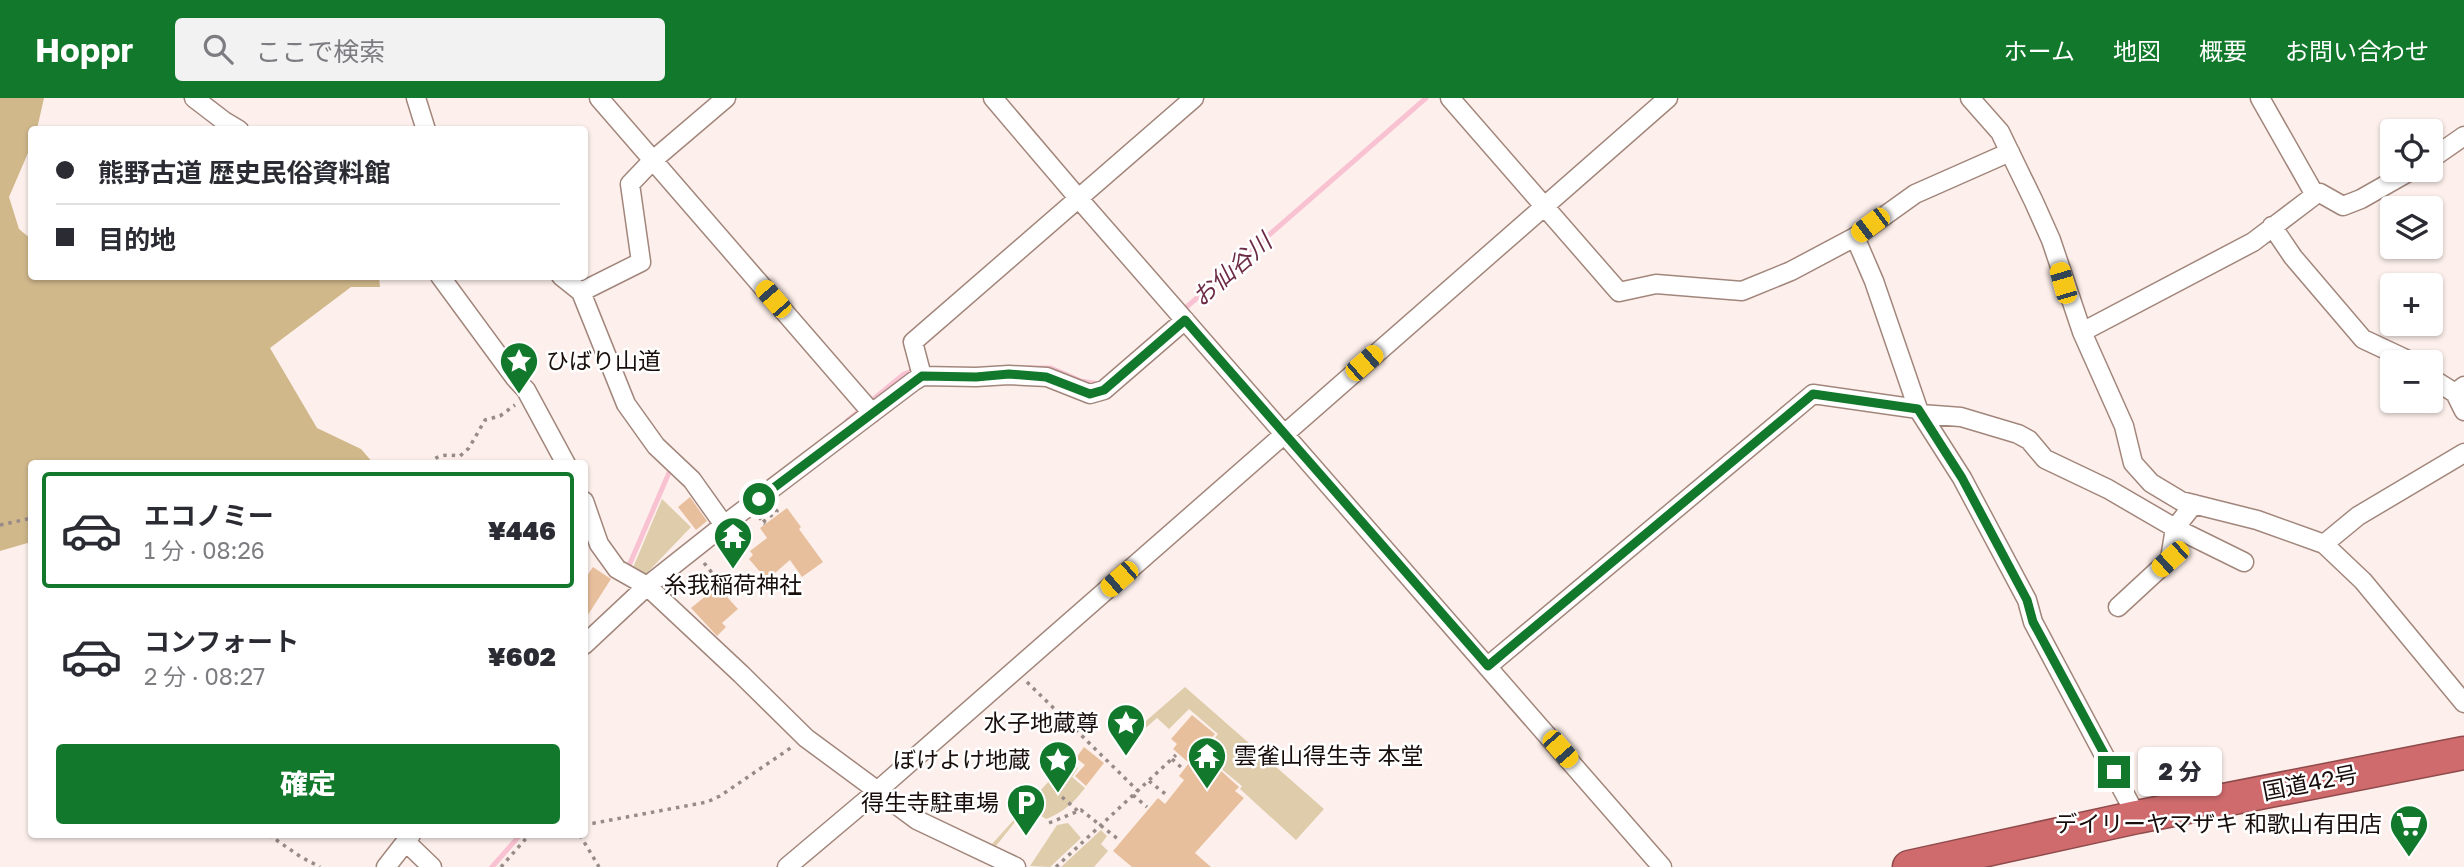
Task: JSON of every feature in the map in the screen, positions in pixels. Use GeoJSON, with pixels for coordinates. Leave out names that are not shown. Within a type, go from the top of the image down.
{"type":"FeatureCollection","features":[{"type":"Feature","properties":{"kind":"highway","name":"国道42号"},"geometry":{"type":"LineString","coordinates":[[1909,867],[2137,817],[2464,753]]}},
{"type":"Feature","properties":{"kind":"street"},"geometry":{"type":"LineString","coordinates":[[194,98],[232,126]]}},
{"type":"Feature","properties":{"kind":"street"},"geometry":{"type":"LineString","coordinates":[[416,98],[425,126]]}},
{"type":"Feature","properties":{"kind":"street"},"geometry":{"type":"LineString","coordinates":[[599,98],[872,412]]}},
{"type":"Feature","properties":{"kind":"street"},"geometry":{"type":"LineString","coordinates":[[581,292],[641,262],[631,184],[652,161],[726,98]]}},
{"type":"Feature","properties":{"kind":"street"},"geometry":{"type":"LineString","coordinates":[[993,98],[1662,867]]}},
{"type":"Feature","properties":{"kind":"street"},"geometry":{"type":"LineString","coordinates":[[922,376],[913,342],[1194,98]]}},
{"type":"Feature","properties":{"kind":"street"},"geometry":{"type":"LineString","coordinates":[[1450,98],[1619,292],[1656,284],[1742,291],[1791,271],[1855,237],[1915,194],[2010,152]]}},
{"type":"Feature","properties":{"kind":"street"},"geometry":{"type":"LineString","coordinates":[[787,867],[1668,98]]}},
{"type":"Feature","properties":{"kind":"street"},"geometry":{"type":"LineString","coordinates":[[1970,98],[2000,132],[2051,240],[2063,283],[2082,332],[2124,426],[2133,463],[2151,483],[2181,501],[2257,520],[2324,544],[2363,581],[2464,703]]}},
{"type":"Feature","properties":{"kind":"street"},"geometry":{"type":"LineString","coordinates":[[2260,98],[2315,195]]}},
{"type":"Feature","properties":{"kind":"street"},"geometry":{"type":"LineString","coordinates":[[2443,151],[2464,136]]}},
{"type":"Feature","properties":{"kind":"street"},"geometry":{"type":"LineString","coordinates":[[2082,332],[2253,242],[2315,195],[2320,193],[2343,206],[2391,182]]}},
{"type":"Feature","properties":{"kind":"street"},"geometry":{"type":"LineString","coordinates":[[2272,226],[2293,257],[2362,339],[2386,350]]}},
{"type":"Feature","properties":{"kind":"street"},"geometry":{"type":"LineString","coordinates":[[1855,237],[1874,281],[1919,412],[1968,490],[2027,600],[2033,622],[2137,817]]}},
{"type":"Feature","properties":{"kind":"street"},"geometry":{"type":"LineString","coordinates":[[443,280],[526,390],[564,460]]}},
{"type":"Feature","properties":{"kind":"street"},"geometry":{"type":"LineString","coordinates":[[566,280],[581,292],[626,404],[656,446],[692,480],[724,525]]}},
{"type":"Feature","properties":{"kind":"street"},"geometry":{"type":"LineString","coordinates":[[588,641],[647,586],[922,376],[976,377],[1009,374],[1046,377],[1090,394],[1104,390],[1185,320]]}},
{"type":"Feature","properties":{"kind":"street"},"geometry":{"type":"LineString","coordinates":[[2459,389],[2464,411]]}},
{"type":"Feature","properties":{"kind":"street"},"geometry":{"type":"LineString","coordinates":[[1488,666],[1813,394],[1961,417],[2018,434],[2029,440],[2045,459],[2108,489],[2175,528],[2244,562]]}},
{"type":"Feature","properties":{"kind":"street"},"geometry":{"type":"LineString","coordinates":[[2324,544],[2358,516],[2464,453]]}},
{"type":"Feature","properties":{"kind":"street"},"geometry":{"type":"LineString","coordinates":[[2118,607],[2170,559],[2175,528],[2194,504]]}},
{"type":"Feature","properties":{"kind":"street"},"geometry":{"type":"LineString","coordinates":[[588,512],[599,544],[617,569],[647,586],[806,738],[876,792],[918,820],[1016,867]]}},
{"type":"Feature","properties":{"kind":"street"},"geometry":{"type":"LineString","coordinates":[[386,867],[408,838],[432,867]]}},
{"type":"Feature","properties":{"kind":"path"},"geometry":{"type":"LineString","coordinates":[[432,460],[447,455],[460,456],[469,448],[485,419],[500,416],[519,402]]}},
{"type":"Feature","properties":{"kind":"path"},"geometry":{"type":"LineString","coordinates":[[763,522],[777,511]]}},
{"type":"Feature","properties":{"kind":"path"},"geometry":{"type":"LineString","coordinates":[[0,525],[28,519]]}},
{"type":"Feature","properties":{"kind":"path"},"geometry":{"type":"LineString","coordinates":[[693,569],[702,559],[718,580]]}},
{"type":"Feature","properties":{"kind":"path"},"geometry":{"type":"LineString","coordinates":[[683,577],[680,580],[695,598]]}},
{"type":"Feature","properties":{"kind":"path"},"geometry":{"type":"LineString","coordinates":[[1015,670],[1138,790]]}},
{"type":"Feature","properties":{"kind":"path"},"geometry":{"type":"LineString","coordinates":[[588,824],[706,802],[720,796],[806,738]]}},
{"type":"Feature","properties":{"kind":"path"},"geometry":{"type":"LineString","coordinates":[[1056,867],[1174,757],[1182,768]]}},
{"type":"Feature","properties":{"kind":"path"},"geometry":{"type":"LineString","coordinates":[[1149,781],[1168,796]]}},
{"type":"Feature","properties":{"kind":"path"},"geometry":{"type":"LineString","coordinates":[[1133,795],[1147,807]]}},
{"type":"Feature","properties":{"kind":"path"},"geometry":{"type":"LineString","coordinates":[[1062,797],[1078,811]]}},
{"type":"Feature","properties":{"kind":"path"},"geometry":{"type":"LineString","coordinates":[[1049,822],[1081,810],[1118,839]]}},
{"type":"Feature","properties":{"kind":"path"},"geometry":{"type":"LineString","coordinates":[[273,838],[320,867]]}},
{"type":"Feature","properties":{"kind":"path"},"geometry":{"type":"LineString","coordinates":[[500,867],[526,838]]}},
{"type":"Feature","properties":{"kind":"path"},"geometry":{"type":"LineString","coordinates":[[582,838],[599,867]]}},
{"type":"Feature","properties":{"kind":"shaded area"},"geometry":{"type":"Polygon","coordinates":[[[0,98],[44,98],[38,126],[28,126],[28,153],[9,197],[19,229],[28,236],[28,280],[379,280],[380,287],[351,287],[270,348],[317,428],[361,449],[371,460],[28,460],[28,543],[0,551],[0,98]]]}},
{"type":"Feature","properties":{"kind":"shaded area"},"geometry":{"type":"Polygon","coordinates":[[[662,499],[691,527],[645,575],[632,570],[662,499]]]}},
{"type":"Feature","properties":{"kind":"shaded area"},"geometry":{"type":"Polygon","coordinates":[[[1185,687],[1324,809],[1296,840],[1240,789],[1242,786],[1202,753],[1218,734],[1189,709],[1169,729],[1157,718],[1133,739],[1130,735],[1185,687]]]}},
{"type":"Feature","properties":{"kind":"shaded area"},"geometry":{"type":"Polygon","coordinates":[[[1068,760],[1078,768],[1072,777],[1085,788],[1077,798],[1046,819],[1027,807],[996,846],[992,844],[1068,760]]]}},
{"type":"Feature","properties":{"kind":"shaded area"},"geometry":{"type":"Polygon","coordinates":[[[1068,823],[1081,838],[1050,867],[1030,866],[1057,825],[1068,823]]]}},
{"type":"Feature","properties":{"kind":"shaded area"},"geometry":{"type":"Polygon","coordinates":[[[1101,830],[1107,836],[1101,844],[1108,851],[1094,867],[1061,867],[1101,830]]]}},
{"type":"Feature","properties":{"kind":"building"},"geometry":{"type":"Polygon","coordinates":[[[690,497],[707,521],[696,530],[678,507],[690,497]]]}},
{"type":"Feature","properties":{"kind":"building"},"geometry":{"type":"Polygon","coordinates":[[[787,508],[823,562],[802,577],[790,560],[767,580],[749,559],[753,555],[750,551],[767,538],[760,528],[787,508]]]}},
{"type":"Feature","properties":{"kind":"building"},"geometry":{"type":"Polygon","coordinates":[[[593,567],[611,579],[588,615],[588,574],[593,567]]]}},
{"type":"Feature","properties":{"kind":"building"},"geometry":{"type":"Polygon","coordinates":[[[729,577],[738,587],[727,597],[738,609],[722,623],[726,627],[717,636],[691,608],[729,577]]]}},
{"type":"Feature","properties":{"kind":"building"},"geometry":{"type":"Polygon","coordinates":[[[1192,715],[1215,734],[1200,752],[1239,787],[1235,791],[1244,798],[1195,853],[1211,867],[1132,867],[1113,851],[1158,798],[1165,804],[1184,780],[1179,776],[1189,763],[1173,749],[1177,744],[1171,739],[1192,715]]]}},
{"type":"Feature","properties":{"kind":"building"},"geometry":{"type":"Polygon","coordinates":[[[1084,747],[1104,763],[1086,786],[1075,776],[1085,765],[1076,758],[1084,747]]]}},
{"type":"Feature","properties":{"kind":"waterway","name":"お仙谷川"},"geometry":{"type":"LineString","coordinates":[[1182,311],[1426,98]]}},
{"type":"Feature","properties":{"kind":"waterway","name":"お仙谷川"},"geometry":{"type":"LineString","coordinates":[[1028,368],[1051,368],[1081,381],[1099,384]]}},
{"type":"Feature","properties":{"kind":"waterway","name":"お仙谷川"},"geometry":{"type":"LineString","coordinates":[[847,421],[904,374],[917,369]]}},
{"type":"Feature","properties":{"kind":"waterway"},"geometry":{"type":"LineString","coordinates":[[628,568],[671,468]]}},
{"type":"Feature","properties":{"kind":"waterway","name":"お仙谷川"},"geometry":{"type":"LineString","coordinates":[[492,867],[517,838]]}},
{"type":"Feature","properties":{"kind":"place","name":"ひばり山道"},"geometry":{"type":"Point","coordinates":[519,395]}},
{"type":"Feature","properties":{"kind":"place","name":"糸我稲荷神社"},"geometry":{"type":"Point","coordinates":[733,570]}},
{"type":"Feature","properties":{"kind":"place","name":"水子地蔵尊"},"geometry":{"type":"Point","coordinates":[1126,757]}},
{"type":"Feature","properties":{"kind":"place","name":"雲雀山得生寺 本堂"},"geometry":{"type":"Point","coordinates":[1207,790]}},
{"type":"Feature","properties":{"kind":"place","name":"ぼけよけ地蔵"},"geometry":{"type":"Point","coordinates":[1058,794]}},
{"type":"Feature","properties":{"kind":"place","name":"得生寺駐車場"},"geometry":{"type":"Point","coordinates":[1026,837]}},
{"type":"Feature","properties":{"kind":"place","name":"デイリーヤマザキ 和歌山有田店"},"geometry":{"type":"Point","coordinates":[2409,858]}},
{"type":"Feature","properties":{"kind":"route"},"geometry":{"type":"LineString","coordinates":[[759,499],[922,376],[976,377],[1009,374],[1046,377],[1090,394],[1104,390],[1185,320],[1488,666],[1813,394],[1918,409],[1962,478],[2027,600],[2033,622],[2114,772]]}}]}
